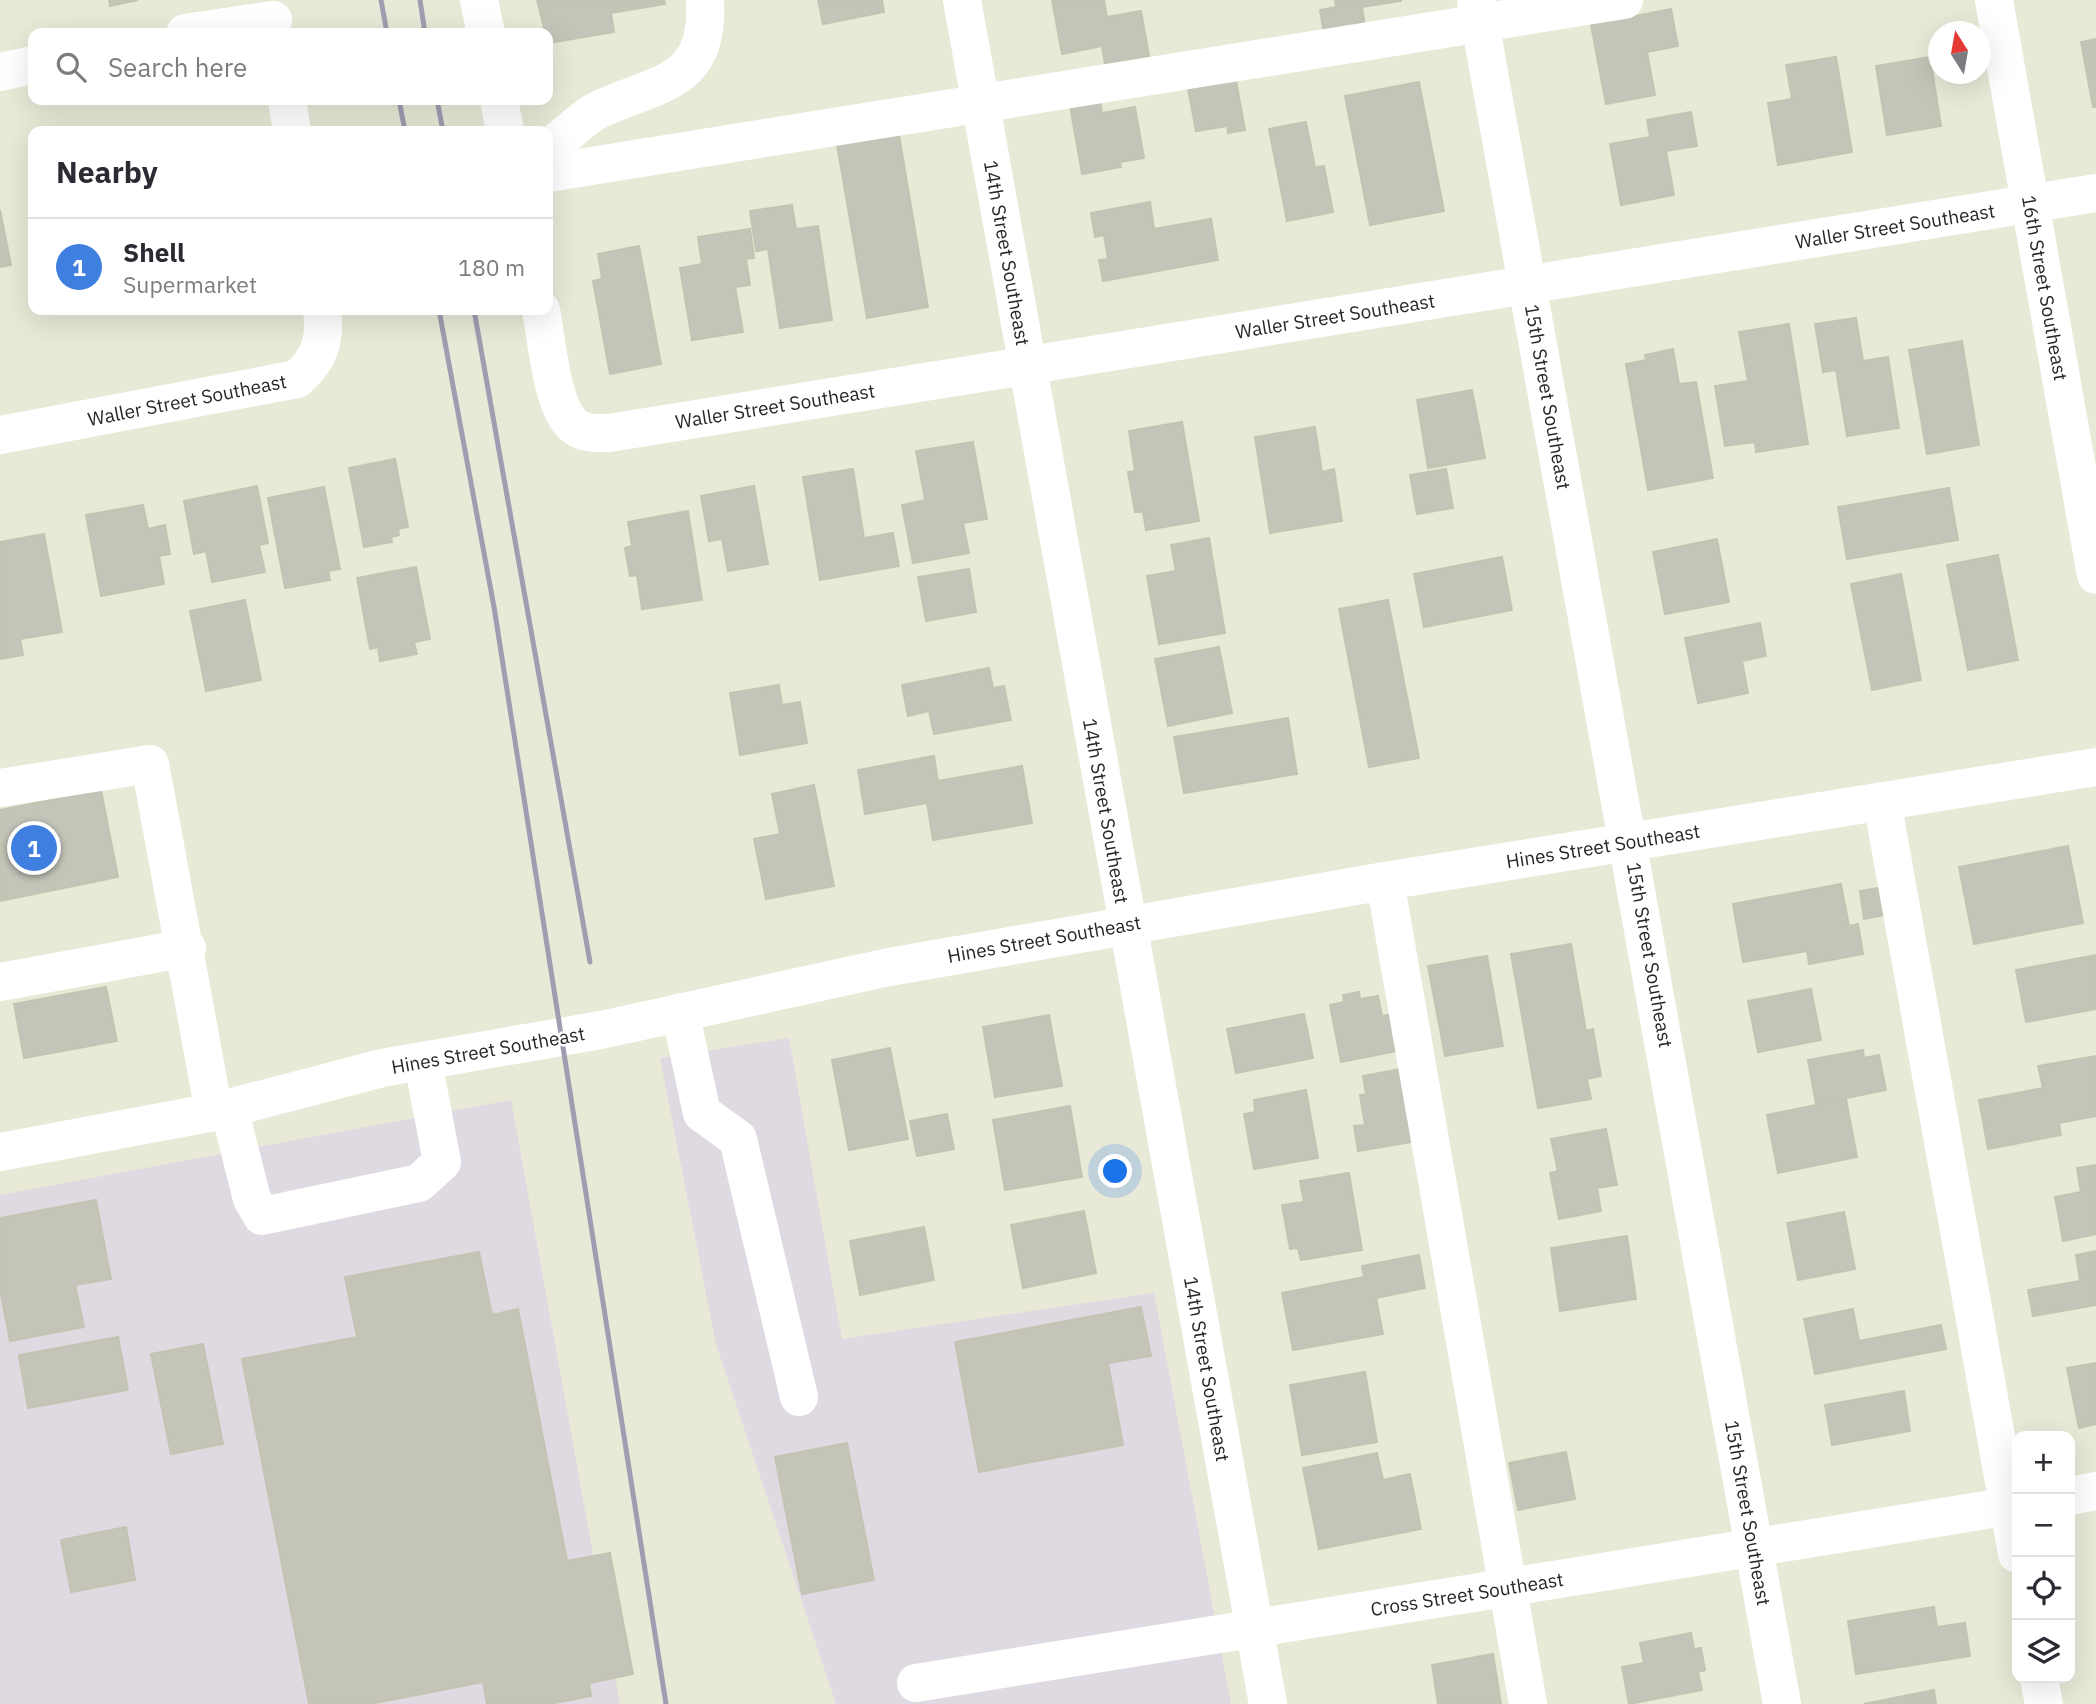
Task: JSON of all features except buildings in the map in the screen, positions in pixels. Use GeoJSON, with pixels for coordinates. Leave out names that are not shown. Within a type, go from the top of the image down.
{"type":"FeatureCollection","features":[{"type":"Feature","properties":{"kind":"street"},"geometry":{"type":"LineString","coordinates":[[479,0],[485,28]]}},
{"type":"Feature","properties":{"kind":"street"},"geometry":{"type":"LineString","coordinates":[[553,144],[598,110],[660,87],[684,72],[701,46],[705,0]]}},
{"type":"Feature","properties":{"kind":"street","name":"14th Street Southeast"},"geometry":{"type":"LineString","coordinates":[[962,0],[1268,1704]]}},
{"type":"Feature","properties":{"kind":"street"},"geometry":{"type":"LineString","coordinates":[[553,172],[980,103],[1478,11],[1624,0]]}},
{"type":"Feature","properties":{"kind":"street","name":"16th Street Southeast"},"geometry":{"type":"LineString","coordinates":[[1994,0],[2096,575]]}},
{"type":"Feature","properties":{"kind":"street","name":"15th Street Southeast"},"geometry":{"type":"LineString","coordinates":[[1478,11],[1630,842],[1783,1704]]}},
{"type":"Feature","properties":{"kind":"street"},"geometry":{"type":"LineString","coordinates":[[214,28],[272,18]]}},
{"type":"Feature","properties":{"kind":"street"},"geometry":{"type":"LineString","coordinates":[[0,72],[28,66]]}},
{"type":"Feature","properties":{"kind":"street"},"geometry":{"type":"LineString","coordinates":[[288,105],[291,126]]}},
{"type":"Feature","properties":{"kind":"street"},"geometry":{"type":"LineString","coordinates":[[500,105],[504,126]]}},
{"type":"Feature","properties":{"kind":"street","name":"Waller Street Southeast"},"geometry":{"type":"LineString","coordinates":[[542,315],[563,412],[575,427],[589,433],[609,433],[2096,193]]}},
{"type":"Feature","properties":{"kind":"street","name":"Waller Street Southeast"},"geometry":{"type":"LineString","coordinates":[[0,435],[297,379],[310,368],[320,350],[325,332],[323,315]]}},
{"type":"Feature","properties":{"kind":"street"},"geometry":{"type":"LineString","coordinates":[[0,788],[150,764],[221,1110],[252,1199],[262,1216],[419,1183],[442,1162],[423,1062]]}},
{"type":"Feature","properties":{"kind":"street","name":"Hines Street Southeast"},"geometry":{"type":"LineString","coordinates":[[0,1152],[221,1110],[359,1073],[680,1012],[889,967],[1385,881],[2096,767]]}},
{"type":"Feature","properties":{"kind":"street"},"geometry":{"type":"LineString","coordinates":[[1882,801],[2012,1500]]}},
{"type":"Feature","properties":{"kind":"street"},"geometry":{"type":"LineString","coordinates":[[1385,881],[1528,1704]]}},
{"type":"Feature","properties":{"kind":"street"},"geometry":{"type":"LineString","coordinates":[[0,982],[187,948]]}},
{"type":"Feature","properties":{"kind":"street"},"geometry":{"type":"LineString","coordinates":[[680,1012],[702,1113],[738,1139],[799,1397]]}},
{"type":"Feature","properties":{"kind":"street"},"geometry":{"type":"LineString","coordinates":[[2075,1495],[2096,1492]]}},
{"type":"Feature","properties":{"kind":"street","name":"Cross Street Southeast"},"geometry":{"type":"LineString","coordinates":[[916,1684],[2012,1505]]}},
{"type":"Feature","properties":{"kind":"street"},"geometry":{"type":"LineString","coordinates":[[2040,1683],[2044,1704]]}},
{"type":"Feature","properties":{"kind":"shaded area"},"geometry":{"type":"Polygon","coordinates":[[[789,1038],[842,1339],[1154,1293],[1231,1704],[836,1704],[716,1344],[660,1058],[789,1038]]]}},
{"type":"Feature","properties":{"kind":"shaded area"},"geometry":{"type":"Polygon","coordinates":[[[511,1100],[620,1704],[0,1704],[0,1195],[511,1100]]]}},
{"type":"Feature","properties":{"kind":"railway"},"geometry":{"type":"LineString","coordinates":[[381,0],[386,28]]}},
{"type":"Feature","properties":{"kind":"railway"},"geometry":{"type":"LineString","coordinates":[[420,0],[424,28]]}},
{"type":"Feature","properties":{"kind":"railway"},"geometry":{"type":"LineString","coordinates":[[400,105],[404,126]]}},
{"type":"Feature","properties":{"kind":"railway"},"geometry":{"type":"LineString","coordinates":[[438,105],[442,126]]}},
{"type":"Feature","properties":{"kind":"railway"},"geometry":{"type":"LineString","coordinates":[[440,315],[494,607],[666,1704]]}},
{"type":"Feature","properties":{"kind":"railway"},"geometry":{"type":"LineString","coordinates":[[475,315],[590,962]]}},
{"type":"Feature","properties":{"kind":"place","name":"Shell"},"geometry":{"type":"Point","coordinates":[34,848]}}]}
